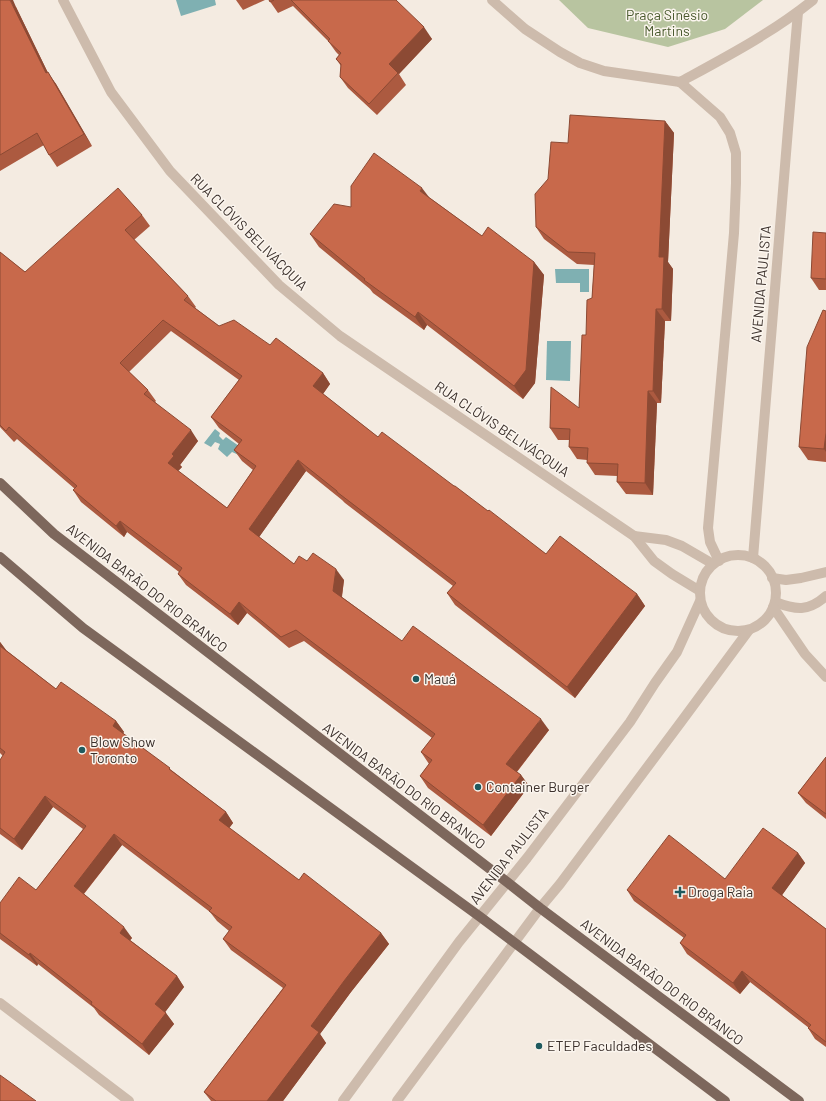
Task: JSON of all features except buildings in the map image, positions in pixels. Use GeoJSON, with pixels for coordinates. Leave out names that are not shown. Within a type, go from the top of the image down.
{"type":"FeatureCollection","features":[{"type":"Feature","properties":{"kind":"main road","name":"AVENIDA BARÃO DO RIO BRANCO"},"geometry":{"type":"LineString","coordinates":[[0,483],[54,534],[540,908],[799,1101]]}},
{"type":"Feature","properties":{"kind":"main road"},"geometry":{"type":"LineString","coordinates":[[0,557],[83,628],[480,916],[725,1101]]}},
{"type":"Feature","properties":{"kind":"street","name":"RUA CLÓVIS BELIVÁCQUIA"},"geometry":{"type":"LineString","coordinates":[[63,0],[111,92],[165,165],[279,285],[340,336],[634,536],[654,561],[700,596]]}},
{"type":"Feature","properties":{"kind":"street"},"geometry":{"type":"LineString","coordinates":[[680,82],[739,50],[798,12],[813,0]]}},
{"type":"Feature","properties":{"kind":"street"},"geometry":{"type":"LineString","coordinates":[[496,2],[525,30],[580,63],[604,71],[680,82],[720,117],[730,133],[736,152],[734,233],[708,528],[710,542],[716,562]]}},
{"type":"Feature","properties":{"kind":"street","name":"AVENIDA PAULISTA"},"geometry":{"type":"LineString","coordinates":[[753,558],[798,12]]}},
{"type":"Feature","properties":{"kind":"street","name":"RUA CLÓVIS BELIVÁCQUIA"},"geometry":{"type":"LineString","coordinates":[[634,536],[666,540],[716,562]]}},
{"type":"Feature","properties":{"kind":"street"},"geometry":{"type":"LineString","coordinates":[[730,556],[753,558],[765,566],[772,578],[776,590],[774,604],[768,617],[749,630],[739,632],[728,630],[710,620],[704,612],[700,596],[702,581],[707,572],[716,562],[730,556]]}},
{"type":"Feature","properties":{"kind":"street"},"geometry":{"type":"LineString","coordinates":[[772,578],[786,580],[826,572]]}},
{"type":"Feature","properties":{"kind":"street","name":"AVENIDA PAULISTA"},"geometry":{"type":"LineString","coordinates":[[343,1101],[459,942],[527,858],[630,722],[677,652],[700,596]]}},
{"type":"Feature","properties":{"kind":"street"},"geometry":{"type":"LineString","coordinates":[[774,604],[801,608],[819,602],[826,596]]}},
{"type":"Feature","properties":{"kind":"street"},"geometry":{"type":"LineString","coordinates":[[774,604],[805,654],[826,677]]}},
{"type":"Feature","properties":{"kind":"street"},"geometry":{"type":"LineString","coordinates":[[397,1101],[494,969],[540,908],[565,878],[749,630]]}},
{"type":"Feature","properties":{"kind":"street"},"geometry":{"type":"LineString","coordinates":[[0,1003],[128,1101]]}},
{"type":"Feature","properties":{"kind":"green space","name":"Praça Sinésio Martins"},"geometry":{"type":"Polygon","coordinates":[[[559,0],[763,0],[725,29],[668,47],[588,28],[559,0]]]}},
{"type":"Feature","properties":{"kind":"water"},"geometry":{"type":"Polygon","coordinates":[[[176,0],[215,0],[216,5],[181,16],[176,0]]]}},
{"type":"Feature","properties":{"kind":"water"},"geometry":{"type":"Polygon","coordinates":[[[555,269],[589,269],[589,292],[580,292],[580,283],[556,283],[555,269]]]}},
{"type":"Feature","properties":{"kind":"water"},"geometry":{"type":"Polygon","coordinates":[[[547,341],[571,341],[570,381],[546,380],[547,341]]]}},
{"type":"Feature","properties":{"kind":"water"},"geometry":{"type":"Polygon","coordinates":[[[215,429],[220,433],[219,436],[223,440],[226,437],[239,446],[241,456],[232,452],[227,457],[218,449],[220,444],[215,442],[211,447],[204,443],[215,429]]]}},
{"type":"Feature","properties":{"kind":"place","name":"Mauá"},"geometry":{"type":"Point","coordinates":[416,679]}},
{"type":"Feature","properties":{"kind":"place","name":"Blow Show Toronto"},"geometry":{"type":"Point","coordinates":[82,750]}},
{"type":"Feature","properties":{"kind":"place","name":"Container Burger"},"geometry":{"type":"Point","coordinates":[478,787]}},
{"type":"Feature","properties":{"kind":"place","name":"Droga Raia"},"geometry":{"type":"Point","coordinates":[680,892]}},
{"type":"Feature","properties":{"kind":"place","name":"ETEP Faculdades"},"geometry":{"type":"Point","coordinates":[539,1046]}}]}
